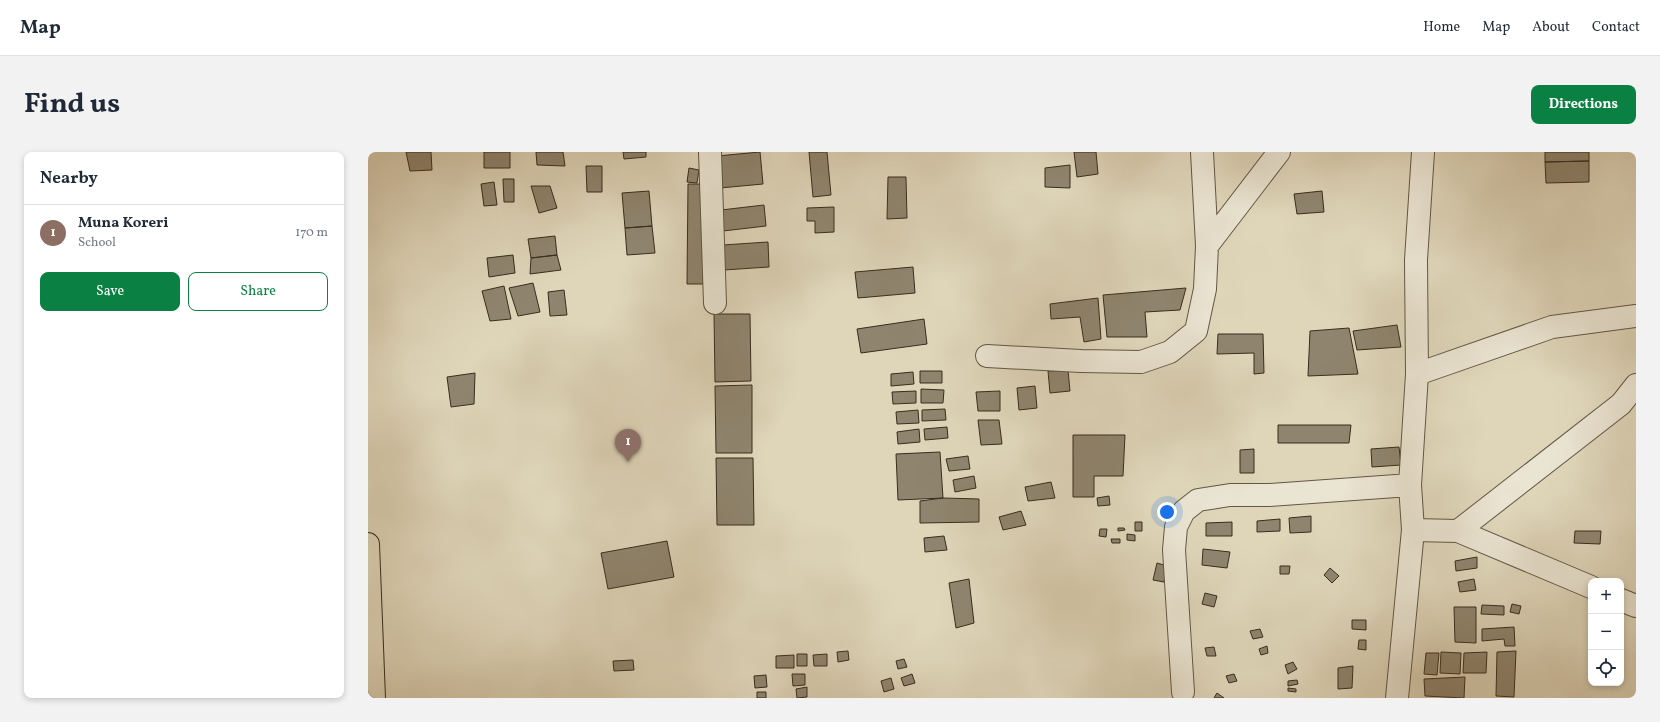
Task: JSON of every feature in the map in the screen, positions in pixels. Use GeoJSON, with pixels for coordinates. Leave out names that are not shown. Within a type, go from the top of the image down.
{"type":"FeatureCollection","features":[{"type":"Feature","properties":{"kind":"highway"},"geometry":{"type":"LineString","coordinates":[[368,544],[374,698]]}},
{"type":"Feature","properties":{"kind":"street"},"geometry":{"type":"LineString","coordinates":[[710,152],[715,303]]}},
{"type":"Feature","properties":{"kind":"street"},"geometry":{"type":"LineString","coordinates":[[986,356],[1081,361],[1141,362],[1170,352],[1196,331],[1205,289],[1207,246],[1202,152]]}},
{"type":"Feature","properties":{"kind":"street"},"geometry":{"type":"LineString","coordinates":[[1207,246],[1279,152]]}},
{"type":"Feature","properties":{"kind":"street"},"geometry":{"type":"LineString","coordinates":[[1397,698],[1413,530],[1410,485],[1417,374],[1416,260],[1423,152]]}},
{"type":"Feature","properties":{"kind":"street"},"geometry":{"type":"LineString","coordinates":[[1417,374],[1552,327],[1636,316]]}},
{"type":"Feature","properties":{"kind":"street"},"geometry":{"type":"LineString","coordinates":[[1458,531],[1621,404],[1636,385]]}},
{"type":"Feature","properties":{"kind":"street"},"geometry":{"type":"LineString","coordinates":[[1183,692],[1174,550],[1176,527],[1184,511],[1198,500],[1230,495],[1269,495],[1410,485]]}},
{"type":"Feature","properties":{"kind":"street"},"geometry":{"type":"LineString","coordinates":[[1413,530],[1458,531],[1588,586]]}},
{"type":"Feature","properties":{"kind":"street"},"geometry":{"type":"LineString","coordinates":[[1624,601],[1636,606]]}},
{"type":"Feature","properties":{"kind":"building"},"geometry":{"type":"Polygon","coordinates":[[[406,152],[431,152],[432,170],[410,171],[406,152]]]}},
{"type":"Feature","properties":{"kind":"building"},"geometry":{"type":"Polygon","coordinates":[[[484,152],[510,152],[510,168],[484,168],[484,152]]]}},
{"type":"Feature","properties":{"kind":"building"},"geometry":{"type":"Polygon","coordinates":[[[536,152],[563,152],[565,166],[537,165],[536,152]]]}},
{"type":"Feature","properties":{"kind":"building"},"geometry":{"type":"Polygon","coordinates":[[[623,152],[646,152],[646,157],[624,159],[623,152]]]}},
{"type":"Feature","properties":{"kind":"building"},"geometry":{"type":"Polygon","coordinates":[[[760,152],[763,184],[720,188],[717,156],[760,152]]]}},
{"type":"Feature","properties":{"kind":"building"},"geometry":{"type":"Polygon","coordinates":[[[809,152],[827,152],[831,195],[813,197],[809,152]]]}},
{"type":"Feature","properties":{"kind":"building"},"geometry":{"type":"Polygon","coordinates":[[[1074,152],[1096,152],[1098,174],[1077,177],[1074,152]]]}},
{"type":"Feature","properties":{"kind":"building"},"geometry":{"type":"Polygon","coordinates":[[[1545,152],[1589,152],[1589,161],[1545,162],[1545,152]]]}},
{"type":"Feature","properties":{"kind":"building"},"geometry":{"type":"Polygon","coordinates":[[[1589,161],[1589,182],[1546,183],[1545,162],[1589,161]]]}},
{"type":"Feature","properties":{"kind":"building"},"geometry":{"type":"Polygon","coordinates":[[[1070,165],[1070,188],[1045,187],[1045,168],[1070,165]]]}},
{"type":"Feature","properties":{"kind":"building"},"geometry":{"type":"Polygon","coordinates":[[[586,166],[602,166],[602,192],[587,192],[586,166]]]}},
{"type":"Feature","properties":{"kind":"building"},"geometry":{"type":"Polygon","coordinates":[[[689,168],[699,170],[697,183],[687,182],[689,168]]]}},
{"type":"Feature","properties":{"kind":"building"},"geometry":{"type":"Polygon","coordinates":[[[888,177],[906,177],[907,218],[887,219],[888,177]]]}},
{"type":"Feature","properties":{"kind":"building"},"geometry":{"type":"Polygon","coordinates":[[[503,179],[514,179],[514,202],[504,202],[503,179]]]}},
{"type":"Feature","properties":{"kind":"building"},"geometry":{"type":"Polygon","coordinates":[[[494,182],[497,205],[484,206],[481,184],[494,182]]]}},
{"type":"Feature","properties":{"kind":"building"},"geometry":{"type":"Polygon","coordinates":[[[688,184],[705,184],[705,284],[687,284],[688,184]]]}},
{"type":"Feature","properties":{"kind":"building"},"geometry":{"type":"Polygon","coordinates":[[[531,186],[550,186],[557,208],[539,213],[531,186]]]}},
{"type":"Feature","properties":{"kind":"building"},"geometry":{"type":"Polygon","coordinates":[[[649,191],[652,226],[625,228],[622,193],[649,191]]]}},
{"type":"Feature","properties":{"kind":"building"},"geometry":{"type":"Polygon","coordinates":[[[1322,191],[1324,212],[1297,214],[1294,194],[1322,191]]]}},
{"type":"Feature","properties":{"kind":"building"},"geometry":{"type":"Polygon","coordinates":[[[764,205],[766,226],[723,231],[721,210],[764,205]]]}},
{"type":"Feature","properties":{"kind":"building"},"geometry":{"type":"Polygon","coordinates":[[[834,207],[834,232],[815,233],[815,221],[807,221],[807,208],[834,207]]]}},
{"type":"Feature","properties":{"kind":"building"},"geometry":{"type":"Polygon","coordinates":[[[652,226],[655,253],[627,255],[625,228],[652,226]]]}},
{"type":"Feature","properties":{"kind":"building"},"geometry":{"type":"Polygon","coordinates":[[[555,236],[557,255],[531,258],[528,239],[555,236]]]}},
{"type":"Feature","properties":{"kind":"building"},"geometry":{"type":"Polygon","coordinates":[[[768,242],[769,267],[724,270],[723,245],[768,242]]]}},
{"type":"Feature","properties":{"kind":"building"},"geometry":{"type":"Polygon","coordinates":[[[513,255],[515,273],[489,277],[487,258],[513,255]]]}},
{"type":"Feature","properties":{"kind":"building"},"geometry":{"type":"Polygon","coordinates":[[[557,255],[561,270],[530,274],[531,258],[557,255]]]}},
{"type":"Feature","properties":{"kind":"building"},"geometry":{"type":"Polygon","coordinates":[[[913,267],[915,293],[858,298],[855,272],[913,267]]]}},
{"type":"Feature","properties":{"kind":"building"},"geometry":{"type":"Polygon","coordinates":[[[533,283],[540,312],[518,316],[509,288],[533,283]]]}},
{"type":"Feature","properties":{"kind":"building"},"geometry":{"type":"Polygon","coordinates":[[[504,286],[511,319],[490,321],[482,291],[504,286]]]}},
{"type":"Feature","properties":{"kind":"building"},"geometry":{"type":"Polygon","coordinates":[[[1186,288],[1180,310],[1145,312],[1147,337],[1107,337],[1103,295],[1186,288]]]}},
{"type":"Feature","properties":{"kind":"building"},"geometry":{"type":"Polygon","coordinates":[[[564,290],[567,315],[550,316],[548,292],[564,290]]]}},
{"type":"Feature","properties":{"kind":"building"},"geometry":{"type":"Polygon","coordinates":[[[1098,298],[1101,339],[1084,342],[1080,317],[1051,319],[1050,304],[1098,298]]]}},
{"type":"Feature","properties":{"kind":"building"},"geometry":{"type":"Polygon","coordinates":[[[714,314],[750,314],[751,381],[715,382],[714,314]]]}},
{"type":"Feature","properties":{"kind":"building"},"geometry":{"type":"Polygon","coordinates":[[[924,319],[927,344],[861,353],[857,329],[924,319]]]}},
{"type":"Feature","properties":{"kind":"building"},"geometry":{"type":"Polygon","coordinates":[[[1397,325],[1401,347],[1357,350],[1353,331],[1397,325]]]}},
{"type":"Feature","properties":{"kind":"building"},"geometry":{"type":"Polygon","coordinates":[[[1349,328],[1358,374],[1308,376],[1310,331],[1349,328]]]}},
{"type":"Feature","properties":{"kind":"building"},"geometry":{"type":"Polygon","coordinates":[[[1218,334],[1263,334],[1264,373],[1254,374],[1254,353],[1217,354],[1218,334]]]}},
{"type":"Feature","properties":{"kind":"building"},"geometry":{"type":"Polygon","coordinates":[[[1068,370],[1070,391],[1050,393],[1048,371],[1068,370]]]}},
{"type":"Feature","properties":{"kind":"building"},"geometry":{"type":"Polygon","coordinates":[[[920,371],[942,371],[942,383],[920,383],[920,371]]]}},
{"type":"Feature","properties":{"kind":"building"},"geometry":{"type":"Polygon","coordinates":[[[913,372],[914,384],[891,386],[891,374],[913,372]]]}},
{"type":"Feature","properties":{"kind":"building"},"geometry":{"type":"Polygon","coordinates":[[[475,373],[474,404],[451,407],[447,377],[475,373]]]}},
{"type":"Feature","properties":{"kind":"building"},"geometry":{"type":"Polygon","coordinates":[[[752,385],[752,453],[716,453],[715,386],[752,385]]]}},
{"type":"Feature","properties":{"kind":"building"},"geometry":{"type":"Polygon","coordinates":[[[1035,386],[1037,408],[1019,410],[1017,388],[1035,386]]]}},
{"type":"Feature","properties":{"kind":"building"},"geometry":{"type":"Polygon","coordinates":[[[921,389],[944,390],[943,403],[921,403],[921,389]]]}},
{"type":"Feature","properties":{"kind":"building"},"geometry":{"type":"Polygon","coordinates":[[[916,391],[916,403],[893,404],[892,392],[916,391]]]}},
{"type":"Feature","properties":{"kind":"building"},"geometry":{"type":"Polygon","coordinates":[[[1000,391],[1000,411],[978,411],[976,392],[1000,391]]]}},
{"type":"Feature","properties":{"kind":"building"},"geometry":{"type":"Polygon","coordinates":[[[945,409],[946,420],[922,421],[922,410],[945,409]]]}},
{"type":"Feature","properties":{"kind":"building"},"geometry":{"type":"Polygon","coordinates":[[[918,410],[919,423],[897,424],[896,412],[918,410]]]}},
{"type":"Feature","properties":{"kind":"building"},"geometry":{"type":"Polygon","coordinates":[[[978,420],[999,420],[1002,444],[981,445],[978,420]]]}},
{"type":"Feature","properties":{"kind":"building"},"geometry":{"type":"Polygon","coordinates":[[[1278,425],[1351,425],[1349,443],[1278,443],[1278,425]]]}},
{"type":"Feature","properties":{"kind":"building"},"geometry":{"type":"Polygon","coordinates":[[[947,427],[948,438],[925,440],[924,429],[947,427]]]}},
{"type":"Feature","properties":{"kind":"building"},"geometry":{"type":"Polygon","coordinates":[[[919,429],[920,442],[898,444],[897,432],[919,429]]]}},
{"type":"Feature","properties":{"kind":"building"},"geometry":{"type":"Polygon","coordinates":[[[1073,435],[1125,435],[1123,476],[1094,476],[1094,497],[1073,497],[1073,435]]]}},
{"type":"Feature","properties":{"kind":"building"},"geometry":{"type":"Polygon","coordinates":[[[1399,447],[1401,465],[1372,467],[1371,449],[1399,447]]]}},
{"type":"Feature","properties":{"kind":"building"},"geometry":{"type":"Polygon","coordinates":[[[1254,449],[1254,473],[1240,473],[1240,450],[1254,449]]]}},
{"type":"Feature","properties":{"kind":"building"},"geometry":{"type":"Polygon","coordinates":[[[940,452],[943,498],[898,500],[896,454],[940,452]]]}},
{"type":"Feature","properties":{"kind":"building"},"geometry":{"type":"Polygon","coordinates":[[[968,456],[970,469],[949,471],[946,459],[968,456]]]}},
{"type":"Feature","properties":{"kind":"building"},"geometry":{"type":"Polygon","coordinates":[[[716,458],[753,458],[754,525],[717,525],[716,458]]]}},
{"type":"Feature","properties":{"kind":"building"},"geometry":{"type":"Polygon","coordinates":[[[974,476],[976,488],[955,492],[953,480],[974,476]]]}},
{"type":"Feature","properties":{"kind":"building"},"geometry":{"type":"Polygon","coordinates":[[[1051,482],[1055,498],[1028,501],[1025,487],[1051,482]]]}},
{"type":"Feature","properties":{"kind":"building"},"geometry":{"type":"Polygon","coordinates":[[[1109,496],[1110,505],[1098,506],[1097,498],[1109,496]]]}},
{"type":"Feature","properties":{"kind":"building"},"geometry":{"type":"Polygon","coordinates":[[[943,498],[979,499],[979,522],[920,523],[920,501],[943,498]]]}},
{"type":"Feature","properties":{"kind":"building"},"geometry":{"type":"Polygon","coordinates":[[[1021,511],[1026,525],[1003,530],[999,517],[1021,511]]]}},
{"type":"Feature","properties":{"kind":"building"},"geometry":{"type":"Polygon","coordinates":[[[1311,516],[1311,532],[1290,533],[1289,518],[1311,516]]]}},
{"type":"Feature","properties":{"kind":"building"},"geometry":{"type":"Polygon","coordinates":[[[1280,519],[1280,531],[1257,532],[1257,521],[1280,519]]]}},
{"type":"Feature","properties":{"kind":"building"},"geometry":{"type":"Polygon","coordinates":[[[1135,522],[1142,522],[1142,531],[1135,531],[1135,522]]]}},
{"type":"Feature","properties":{"kind":"building"},"geometry":{"type":"Polygon","coordinates":[[[1232,522],[1232,536],[1206,536],[1206,523],[1232,522]]]}},
{"type":"Feature","properties":{"kind":"building"},"geometry":{"type":"Polygon","coordinates":[[[1118,528],[1124,528],[1125,530],[1118,531],[1118,528]]]}},
{"type":"Feature","properties":{"kind":"building"},"geometry":{"type":"Polygon","coordinates":[[[1100,529],[1107,529],[1106,537],[1099,536],[1100,529]]]}},
{"type":"Feature","properties":{"kind":"building"},"geometry":{"type":"Polygon","coordinates":[[[1575,531],[1601,531],[1600,544],[1574,543],[1575,531]]]}},
{"type":"Feature","properties":{"kind":"building"},"geometry":{"type":"Polygon","coordinates":[[[1127,534],[1135,535],[1135,541],[1127,540],[1127,534]]]}},
{"type":"Feature","properties":{"kind":"building"},"geometry":{"type":"Polygon","coordinates":[[[944,536],[947,550],[925,552],[924,538],[944,536]]]}},
{"type":"Feature","properties":{"kind":"building"},"geometry":{"type":"Polygon","coordinates":[[[1111,539],[1120,539],[1120,543],[1112,543],[1111,539]]]}},
{"type":"Feature","properties":{"kind":"building"},"geometry":{"type":"Polygon","coordinates":[[[667,541],[674,577],[608,589],[601,553],[667,541]]]}},
{"type":"Feature","properties":{"kind":"building"},"geometry":{"type":"Polygon","coordinates":[[[1203,549],[1230,552],[1227,568],[1202,565],[1203,549]]]}},
{"type":"Feature","properties":{"kind":"building"},"geometry":{"type":"Polygon","coordinates":[[[1477,557],[1477,568],[1456,571],[1455,561],[1477,557]]]}},
{"type":"Feature","properties":{"kind":"building"},"geometry":{"type":"Polygon","coordinates":[[[1157,563],[1167,566],[1164,582],[1153,580],[1157,563]]]}},
{"type":"Feature","properties":{"kind":"building"},"geometry":{"type":"Polygon","coordinates":[[[1280,566],[1290,566],[1289,574],[1280,574],[1280,566]]]}},
{"type":"Feature","properties":{"kind":"building"},"geometry":{"type":"Polygon","coordinates":[[[1330,568],[1339,576],[1332,583],[1324,575],[1330,568]]]}},
{"type":"Feature","properties":{"kind":"building"},"geometry":{"type":"Polygon","coordinates":[[[969,579],[974,623],[956,628],[949,583],[969,579]]]}},
{"type":"Feature","properties":{"kind":"building"},"geometry":{"type":"Polygon","coordinates":[[[1474,579],[1476,590],[1460,592],[1458,582],[1474,579]]]}},
{"type":"Feature","properties":{"kind":"building"},"geometry":{"type":"Polygon","coordinates":[[[1205,593],[1217,596],[1214,607],[1202,604],[1205,593]]]}},
{"type":"Feature","properties":{"kind":"building"},"geometry":{"type":"Polygon","coordinates":[[[1512,604],[1521,606],[1519,614],[1510,612],[1512,604]]]}},
{"type":"Feature","properties":{"kind":"building"},"geometry":{"type":"Polygon","coordinates":[[[1482,605],[1504,606],[1504,615],[1481,614],[1482,605]]]}},
{"type":"Feature","properties":{"kind":"building"},"geometry":{"type":"Polygon","coordinates":[[[1454,607],[1476,607],[1476,643],[1455,642],[1454,607]]]}},
{"type":"Feature","properties":{"kind":"building"},"geometry":{"type":"Polygon","coordinates":[[[1352,620],[1366,620],[1366,630],[1352,629],[1352,620]]]}},
{"type":"Feature","properties":{"kind":"building"},"geometry":{"type":"Polygon","coordinates":[[[1514,627],[1515,646],[1505,646],[1504,639],[1482,641],[1482,629],[1514,627]]]}},
{"type":"Feature","properties":{"kind":"building"},"geometry":{"type":"Polygon","coordinates":[[[1260,629],[1263,637],[1253,639],[1250,631],[1260,629]]]}},
{"type":"Feature","properties":{"kind":"building"},"geometry":{"type":"Polygon","coordinates":[[[1359,640],[1366,640],[1366,650],[1358,649],[1359,640]]]}},
{"type":"Feature","properties":{"kind":"building"},"geometry":{"type":"Polygon","coordinates":[[[1267,646],[1268,653],[1261,655],[1259,649],[1267,646]]]}},
{"type":"Feature","properties":{"kind":"building"},"geometry":{"type":"Polygon","coordinates":[[[1214,647],[1216,656],[1207,656],[1205,648],[1214,647]]]}},
{"type":"Feature","properties":{"kind":"building"},"geometry":{"type":"Polygon","coordinates":[[[848,651],[849,660],[838,662],[837,652],[848,651]]]}},
{"type":"Feature","properties":{"kind":"building"},"geometry":{"type":"Polygon","coordinates":[[[1516,651],[1514,697],[1496,696],[1497,652],[1516,651]]]}},
{"type":"Feature","properties":{"kind":"building"},"geometry":{"type":"Polygon","coordinates":[[[1441,652],[1461,653],[1460,674],[1440,673],[1441,652]]]}},
{"type":"Feature","properties":{"kind":"building"},"geometry":{"type":"Polygon","coordinates":[[[1487,652],[1486,673],[1463,673],[1464,653],[1487,652]]]}},
{"type":"Feature","properties":{"kind":"building"},"geometry":{"type":"Polygon","coordinates":[[[1426,653],[1439,653],[1437,675],[1424,674],[1426,653]]]}},
{"type":"Feature","properties":{"kind":"building"},"geometry":{"type":"Polygon","coordinates":[[[797,654],[807,654],[807,666],[797,666],[797,654]]]}},
{"type":"Feature","properties":{"kind":"building"},"geometry":{"type":"Polygon","coordinates":[[[827,654],[827,666],[814,666],[813,655],[827,654]]]}},
{"type":"Feature","properties":{"kind":"building"},"geometry":{"type":"Polygon","coordinates":[[[794,655],[794,668],[776,668],[776,656],[794,655]]]}},
{"type":"Feature","properties":{"kind":"building"},"geometry":{"type":"Polygon","coordinates":[[[904,659],[907,667],[898,669],[896,661],[904,659]]]}},
{"type":"Feature","properties":{"kind":"building"},"geometry":{"type":"Polygon","coordinates":[[[633,660],[634,670],[614,671],[613,661],[633,660]]]}},
{"type":"Feature","properties":{"kind":"building"},"geometry":{"type":"Polygon","coordinates":[[[1293,662],[1297,669],[1288,674],[1285,665],[1293,662]]]}},
{"type":"Feature","properties":{"kind":"building"},"geometry":{"type":"Polygon","coordinates":[[[1353,666],[1352,688],[1338,689],[1338,668],[1353,666]]]}},
{"type":"Feature","properties":{"kind":"building"},"geometry":{"type":"Polygon","coordinates":[[[792,674],[805,674],[805,685],[793,686],[792,674]]]}},
{"type":"Feature","properties":{"kind":"building"},"geometry":{"type":"Polygon","coordinates":[[[912,674],[915,683],[904,686],[901,678],[912,674]]]}},
{"type":"Feature","properties":{"kind":"building"},"geometry":{"type":"Polygon","coordinates":[[[1234,674],[1237,681],[1229,683],[1226,676],[1234,674]]]}},
{"type":"Feature","properties":{"kind":"building"},"geometry":{"type":"Polygon","coordinates":[[[766,675],[767,687],[755,688],[754,676],[766,675]]]}},
{"type":"Feature","properties":{"kind":"building"},"geometry":{"type":"Polygon","coordinates":[[[1465,677],[1464,698],[1425,696],[1424,679],[1465,677]]]}},
{"type":"Feature","properties":{"kind":"building"},"geometry":{"type":"Polygon","coordinates":[[[891,678],[894,689],[884,692],[881,681],[891,678]]]}},
{"type":"Feature","properties":{"kind":"building"},"geometry":{"type":"Polygon","coordinates":[[[1297,680],[1298,684],[1288,686],[1288,681],[1297,680]]]}},
{"type":"Feature","properties":{"kind":"building"},"geometry":{"type":"Polygon","coordinates":[[[807,687],[807,697],[797,698],[796,689],[807,687]]]}},
{"type":"Feature","properties":{"kind":"building"},"geometry":{"type":"Polygon","coordinates":[[[1288,688],[1296,689],[1296,692],[1288,691],[1288,688]]]}},
{"type":"Feature","properties":{"kind":"building"},"geometry":{"type":"Polygon","coordinates":[[[757,692],[766,692],[766,698],[757,698],[757,692]]]}},
{"type":"Feature","properties":{"kind":"building"},"geometry":{"type":"Polygon","coordinates":[[[1217,693],[1224,698],[1214,698],[1217,693]]]}},
{"type":"Feature","properties":{"kind":"place","name":"Muna Koreri"},"geometry":{"type":"Point","coordinates":[628,462]}}]}
